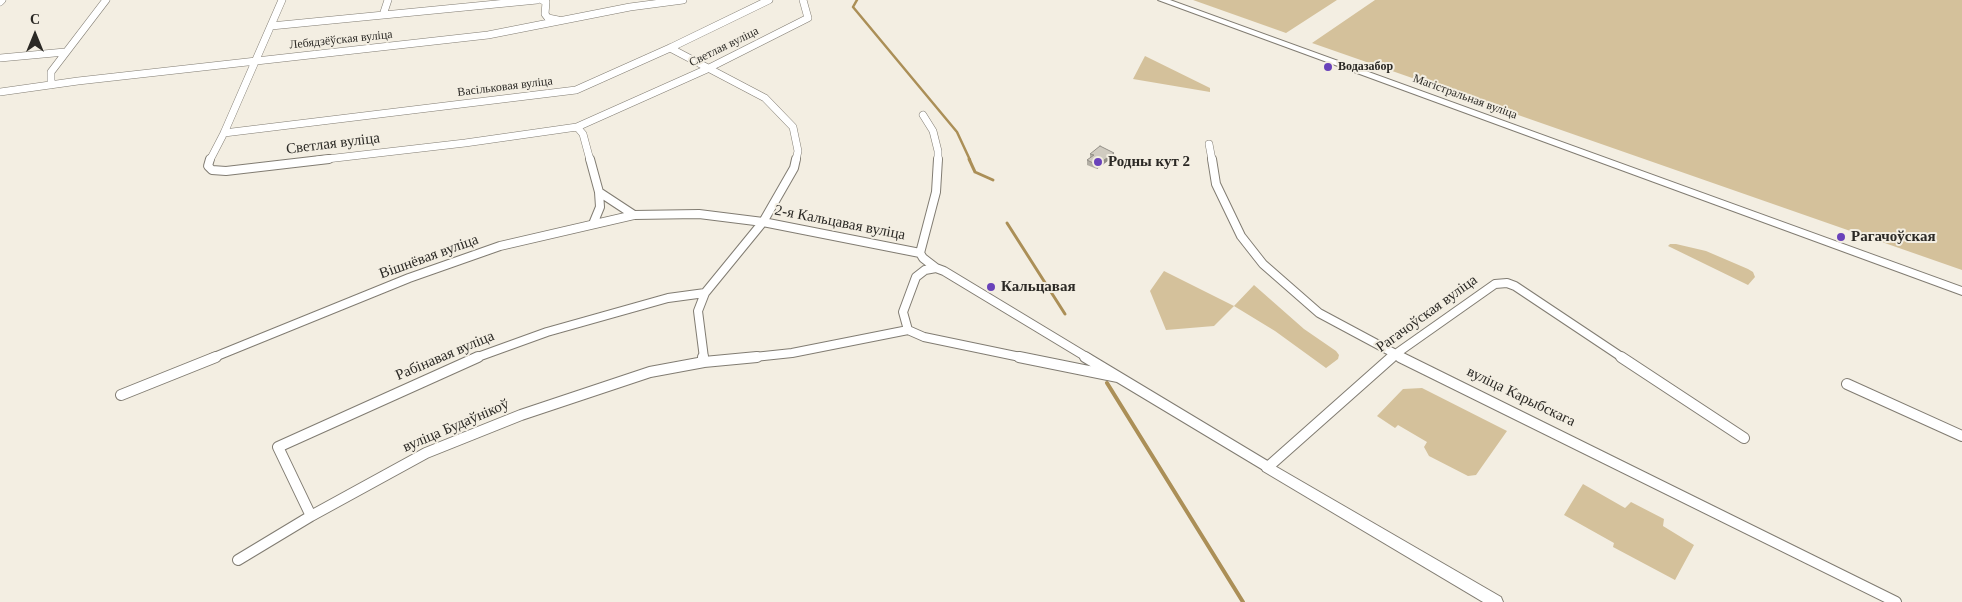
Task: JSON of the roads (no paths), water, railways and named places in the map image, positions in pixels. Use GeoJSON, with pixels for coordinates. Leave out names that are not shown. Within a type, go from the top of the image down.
{"type":"FeatureCollection","features":[{"type":"Feature","properties":{"kind":"main road","name":"Магістральная вуліца"},"geometry":{"type":"LineString","coordinates":[[1162,0],[1962,291]]}},
{"type":"Feature","properties":{"kind":"street"},"geometry":{"type":"LineString","coordinates":[[51,85],[51,72],[106,0]]}},
{"type":"Feature","properties":{"kind":"street","name":"Светлая вуліца"},"geometry":{"type":"LineString","coordinates":[[282,0],[208,166],[212,170],[226,171],[577,128],[707,69],[808,18],[803,0]]}},
{"type":"Feature","properties":{"kind":"street"},"geometry":{"type":"LineString","coordinates":[[383,16],[388,0]]}},
{"type":"Feature","properties":{"kind":"street"},"geometry":{"type":"LineString","coordinates":[[272,26],[383,16],[480,3],[537,0]]}},
{"type":"Feature","properties":{"kind":"street"},"geometry":{"type":"LineString","coordinates":[[542,0],[546,2],[544,14],[548,18],[564,21]]}},
{"type":"Feature","properties":{"kind":"street","name":"Лебядзёўская вуліца"},"geometry":{"type":"LineString","coordinates":[[0,92],[488,35],[630,7],[683,0]]}},
{"type":"Feature","properties":{"kind":"street","name":"Васільковая вуліца"},"geometry":{"type":"LineString","coordinates":[[224,132],[576,90],[670,48],[769,0]]}},
{"type":"Feature","properties":{"kind":"street"},"geometry":{"type":"LineString","coordinates":[[670,48],[765,98],[793,127],[798,151],[794,168],[763,222],[705,293],[698,311],[704,362]]}},
{"type":"Feature","properties":{"kind":"street"},"geometry":{"type":"LineString","coordinates":[[0,58],[65,52]]}},
{"type":"Feature","properties":{"kind":"street","name":"2-я Кальцавая вуліца"},"geometry":{"type":"LineString","coordinates":[[763,222],[920,253],[936,192],[938,150],[933,131],[923,115]]}},
{"type":"Feature","properties":{"kind":"street"},"geometry":{"type":"LineString","coordinates":[[577,128],[583,134],[599,192],[600,207],[593,224]]}},
{"type":"Feature","properties":{"kind":"street","name":"вуліца Карыбскага"},"geometry":{"type":"LineString","coordinates":[[1209,144],[1219,192],[1233,222],[1254,254],[1280,280],[1319,313],[1395,354],[1751,528],[1896,602]]}},
{"type":"Feature","properties":{"kind":"street"},"geometry":{"type":"LineString","coordinates":[[599,192],[634,215]]}},
{"type":"Feature","properties":{"kind":"street","name":"Вішнёвая вуліца"},"geometry":{"type":"LineString","coordinates":[[121,395],[409,278],[500,246],[634,215],[699,214],[763,222]]}},
{"type":"Feature","properties":{"kind":"street"},"geometry":{"type":"LineString","coordinates":[[920,253],[923,258],[936,268],[981,292],[1118,377],[1496,602]]}},
{"type":"Feature","properties":{"kind":"street"},"geometry":{"type":"LineString","coordinates":[[936,268],[920,273],[913,283],[903,312],[908,330],[924,337],[1118,377]]}},
{"type":"Feature","properties":{"kind":"street","name":"Рагачоўская вуліца"},"geometry":{"type":"LineString","coordinates":[[1268,467],[1395,354],[1495,284],[1507,283],[1515,286],[1744,438]]}},
{"type":"Feature","properties":{"kind":"street","name":"Рабінавая вуліца"},"geometry":{"type":"LineString","coordinates":[[311,516],[278,447],[479,356],[547,332],[668,298],[705,293]]}},
{"type":"Feature","properties":{"kind":"street","name":"вуліца Будаўнікоў"},"geometry":{"type":"LineString","coordinates":[[238,560],[311,516],[426,453],[512,418],[650,372],[704,362],[792,353],[908,330]]}},
{"type":"Feature","properties":{"kind":"street"},"geometry":{"type":"LineString","coordinates":[[1846,384],[1962,436]]}},
{"type":"Feature","properties":{"kind":"waterway"},"geometry":{"type":"LineString","coordinates":[[857,0],[853,7],[957,132],[970,160]]}},
{"type":"Feature","properties":{"kind":"waterway"},"geometry":{"type":"LineString","coordinates":[[969,159],[975,172],[993,180]]}},
{"type":"Feature","properties":{"kind":"waterway"},"geometry":{"type":"LineString","coordinates":[[1007,223],[1065,314]]}},
{"type":"Feature","properties":{"kind":"waterway"},"geometry":{"type":"LineString","coordinates":[[1107,383],[1243,602]]}},
{"type":"Feature","properties":{"kind":"place","name":"Водазабор"},"geometry":{"type":"Point","coordinates":[1328,67]}},
{"type":"Feature","properties":{"kind":"place","name":"Родны кут 2"},"geometry":{"type":"Point","coordinates":[1098,162]}},
{"type":"Feature","properties":{"kind":"place","name":"Рагачоўская"},"geometry":{"type":"Point","coordinates":[1841,237]}},
{"type":"Feature","properties":{"kind":"place","name":"Кальцавая"},"geometry":{"type":"Point","coordinates":[991,287]}}]}
